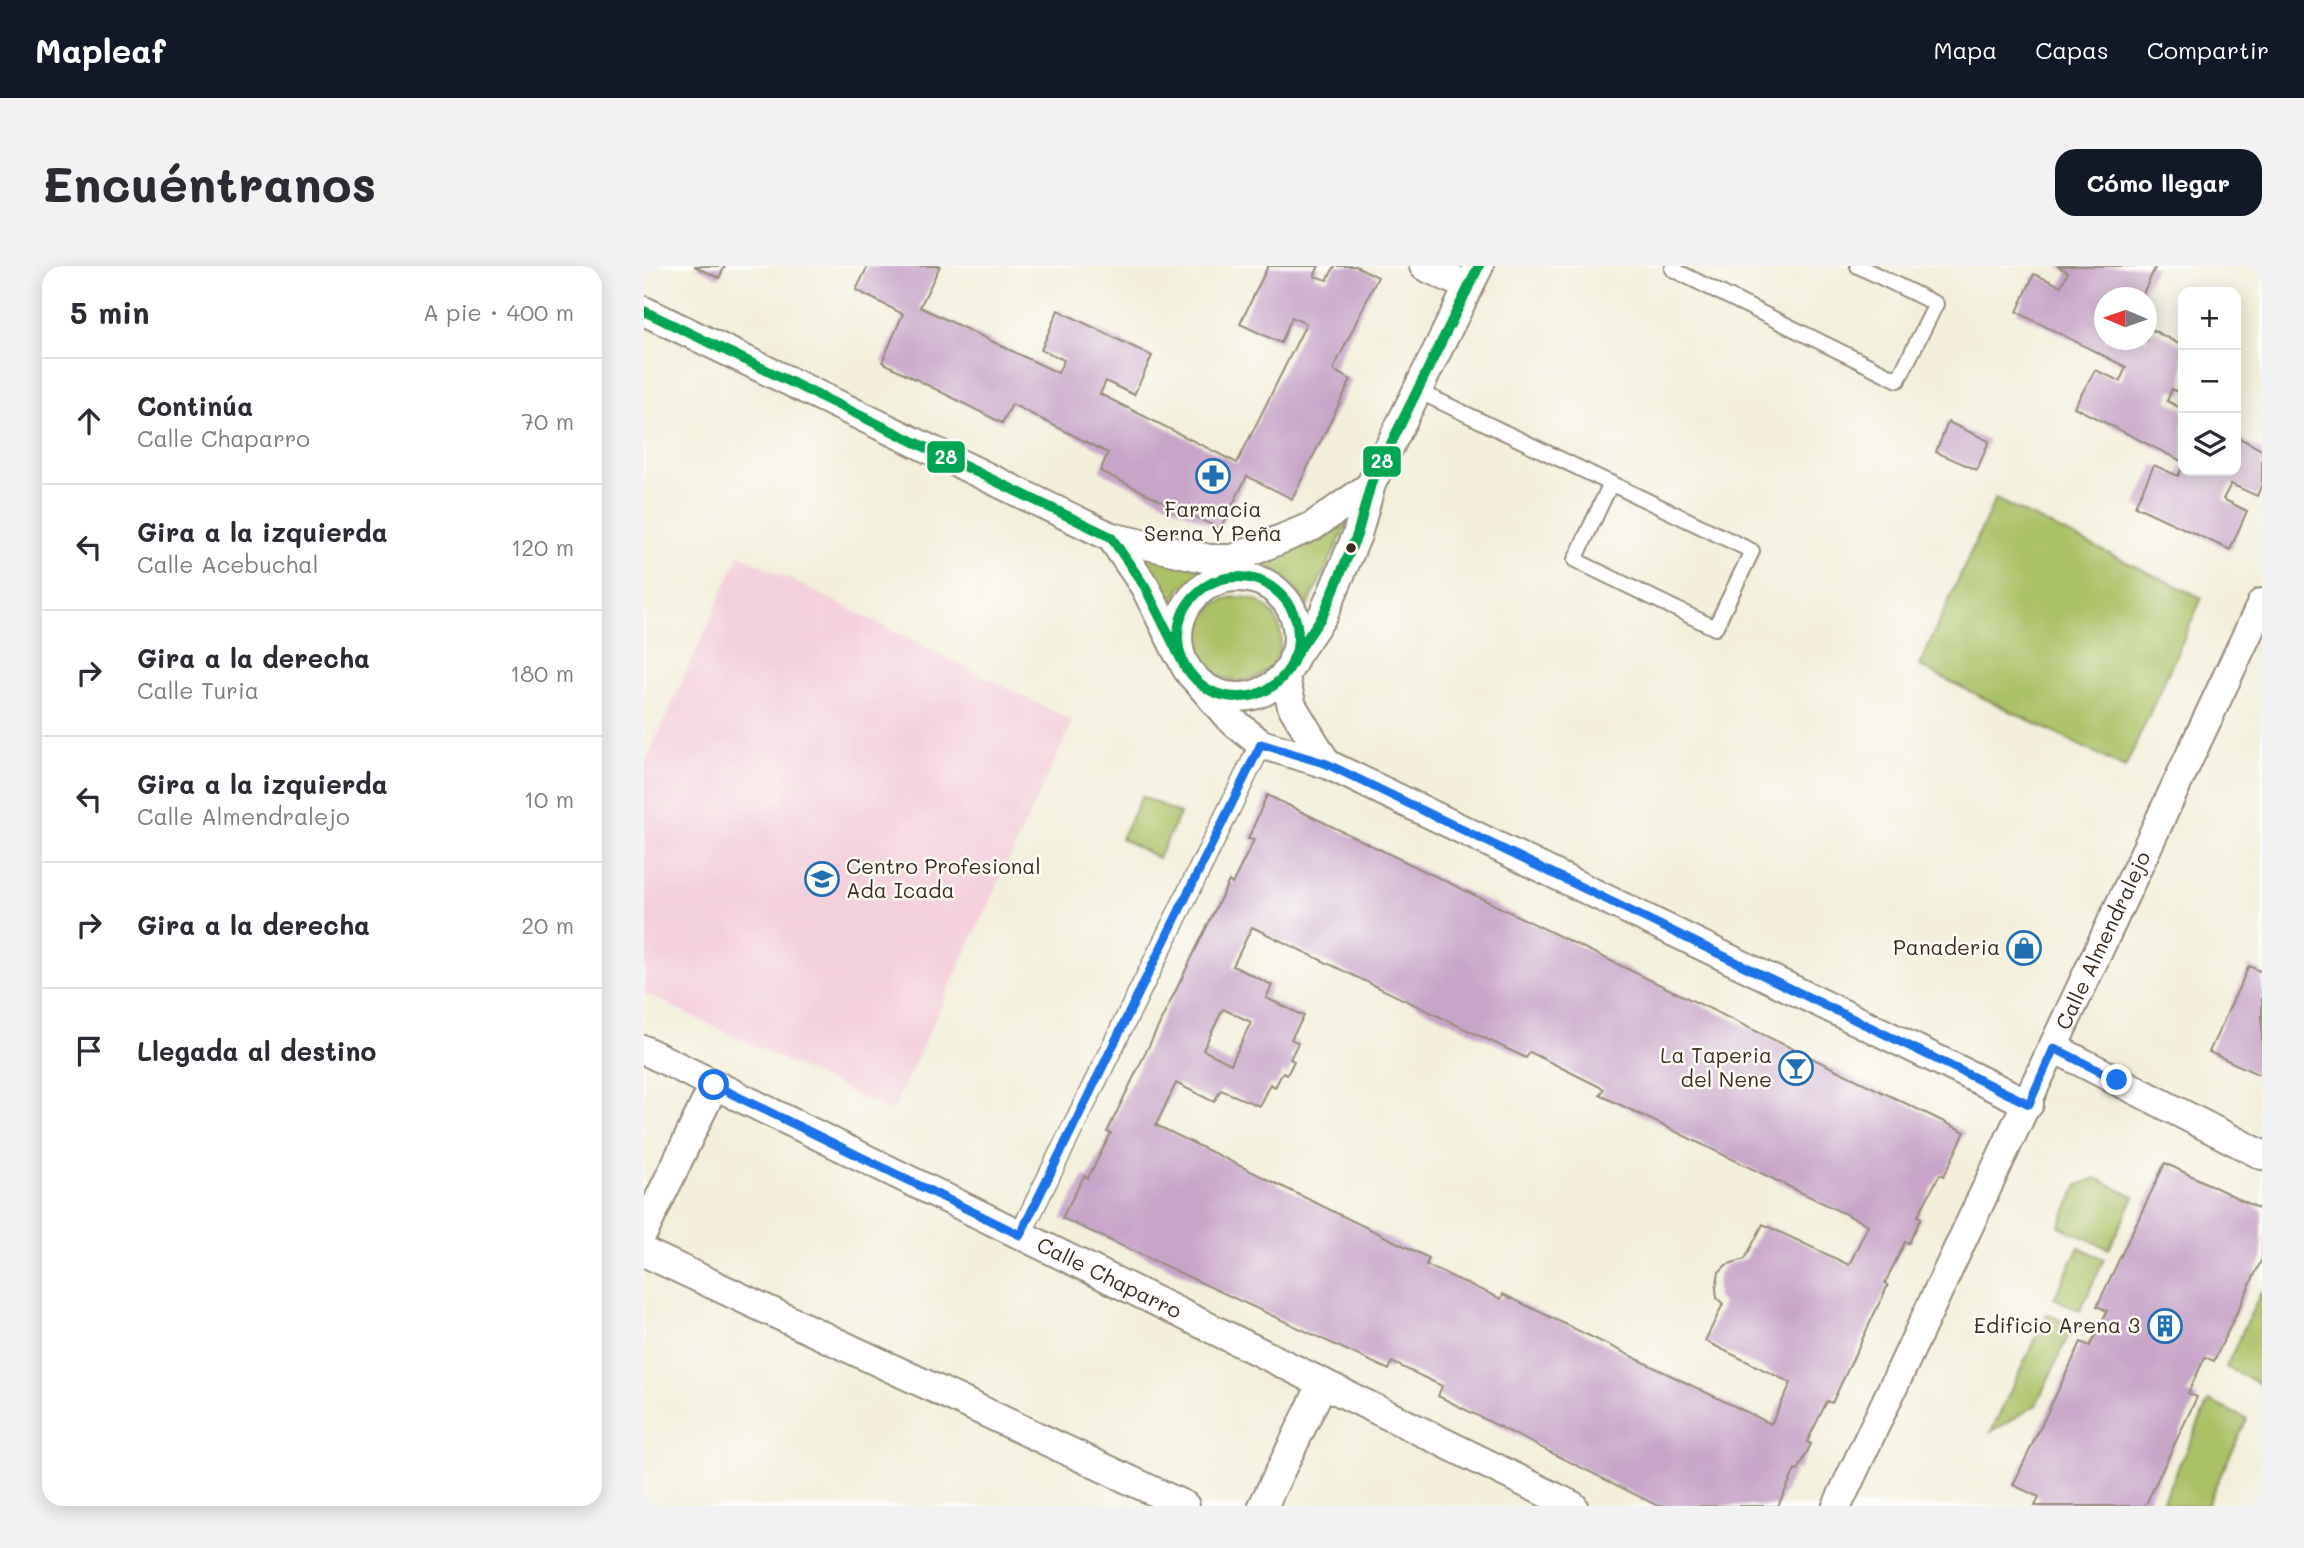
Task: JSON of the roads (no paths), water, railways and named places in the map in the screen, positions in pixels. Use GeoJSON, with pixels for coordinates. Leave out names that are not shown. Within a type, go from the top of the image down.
{"type":"FeatureCollection","features":[{"type":"Feature","properties":{"kind":"street"},"geometry":{"type":"LineString","coordinates":[[1241,556],[1216,581],[1196,594],[1179,624],[1178,647],[1193,676],[1217,694],[1227,697],[1248,697],[1268,689],[1289,667],[1323,615],[1357,535],[1369,487],[1474,276],[1424,266]]}},
{"type":"Feature","properties":{"kind":"street"},"geometry":{"type":"LineString","coordinates":[[644,311],[1111,537],[1209,559],[1241,556],[1313,526],[1369,487]]}},
{"type":"Feature","properties":{"kind":"street"},"geometry":{"type":"LineString","coordinates":[[1111,537],[1145,587],[1193,676],[1229,718],[1261,744],[1327,764],[2029,1104]]}},
{"type":"Feature","properties":{"kind":"street"},"geometry":{"type":"LineString","coordinates":[[1241,556],[1255,580]]}},
{"type":"Feature","properties":{"kind":"street"},"geometry":{"type":"LineString","coordinates":[[1216,581],[1235,578],[1255,580],[1277,592],[1292,611],[1297,635],[1289,667],[1292,706],[1327,764]]}},
{"type":"Feature","properties":{"kind":"street","name":"Calle Almendralejo"},"geometry":{"type":"LineString","coordinates":[[1837,1506],[2029,1104],[2262,603]]}},
{"type":"Feature","properties":{"kind":"street"},"geometry":{"type":"LineString","coordinates":[[1020,1235],[1261,744]]}},
{"type":"Feature","properties":{"kind":"street"},"geometry":{"type":"LineString","coordinates":[[2054,1048],[2262,1155]]}},
{"type":"Feature","properties":{"kind":"street","name":"Calle Chaparro"},"geometry":{"type":"LineString","coordinates":[[644,1050],[1573,1506]]}},
{"type":"Feature","properties":{"kind":"street"},"geometry":{"type":"LineString","coordinates":[[644,1231],[714,1085]]}},
{"type":"Feature","properties":{"kind":"street"},"geometry":{"type":"LineString","coordinates":[[644,1252],[1185,1506]]}},
{"type":"Feature","properties":{"kind":"street"},"geometry":{"type":"LineString","coordinates":[[1263,1506],[1323,1383]]}},
{"type":"Feature","properties":{"kind":"lane"},"geometry":{"type":"LineString","coordinates":[[1673,266],[1672,269],[1898,380],[1936,304],[1858,266]]}},
{"type":"Feature","properties":{"kind":"lane"},"geometry":{"type":"LineString","coordinates":[[1418,391],[1611,483],[1752,551],[1715,628],[1574,560],[1611,483]]}},
{"type":"Feature","properties":{"kind":"place","name":"Farmacia Serna Y Peña"},"geometry":{"type":"Point","coordinates":[1213,476]}},
{"type":"Feature","properties":{"kind":"place","name":"Centro Profesional Ada Icada"},"geometry":{"type":"Point","coordinates":[822,879]}},
{"type":"Feature","properties":{"kind":"place","name":"Panaderia"},"geometry":{"type":"Point","coordinates":[2024,948]}},
{"type":"Feature","properties":{"kind":"place","name":"La Taperia del Nene"},"geometry":{"type":"Point","coordinates":[1796,1068]}},
{"type":"Feature","properties":{"kind":"place","name":"Edificio Arena 3"},"geometry":{"type":"Point","coordinates":[2165,1326]}}]}
